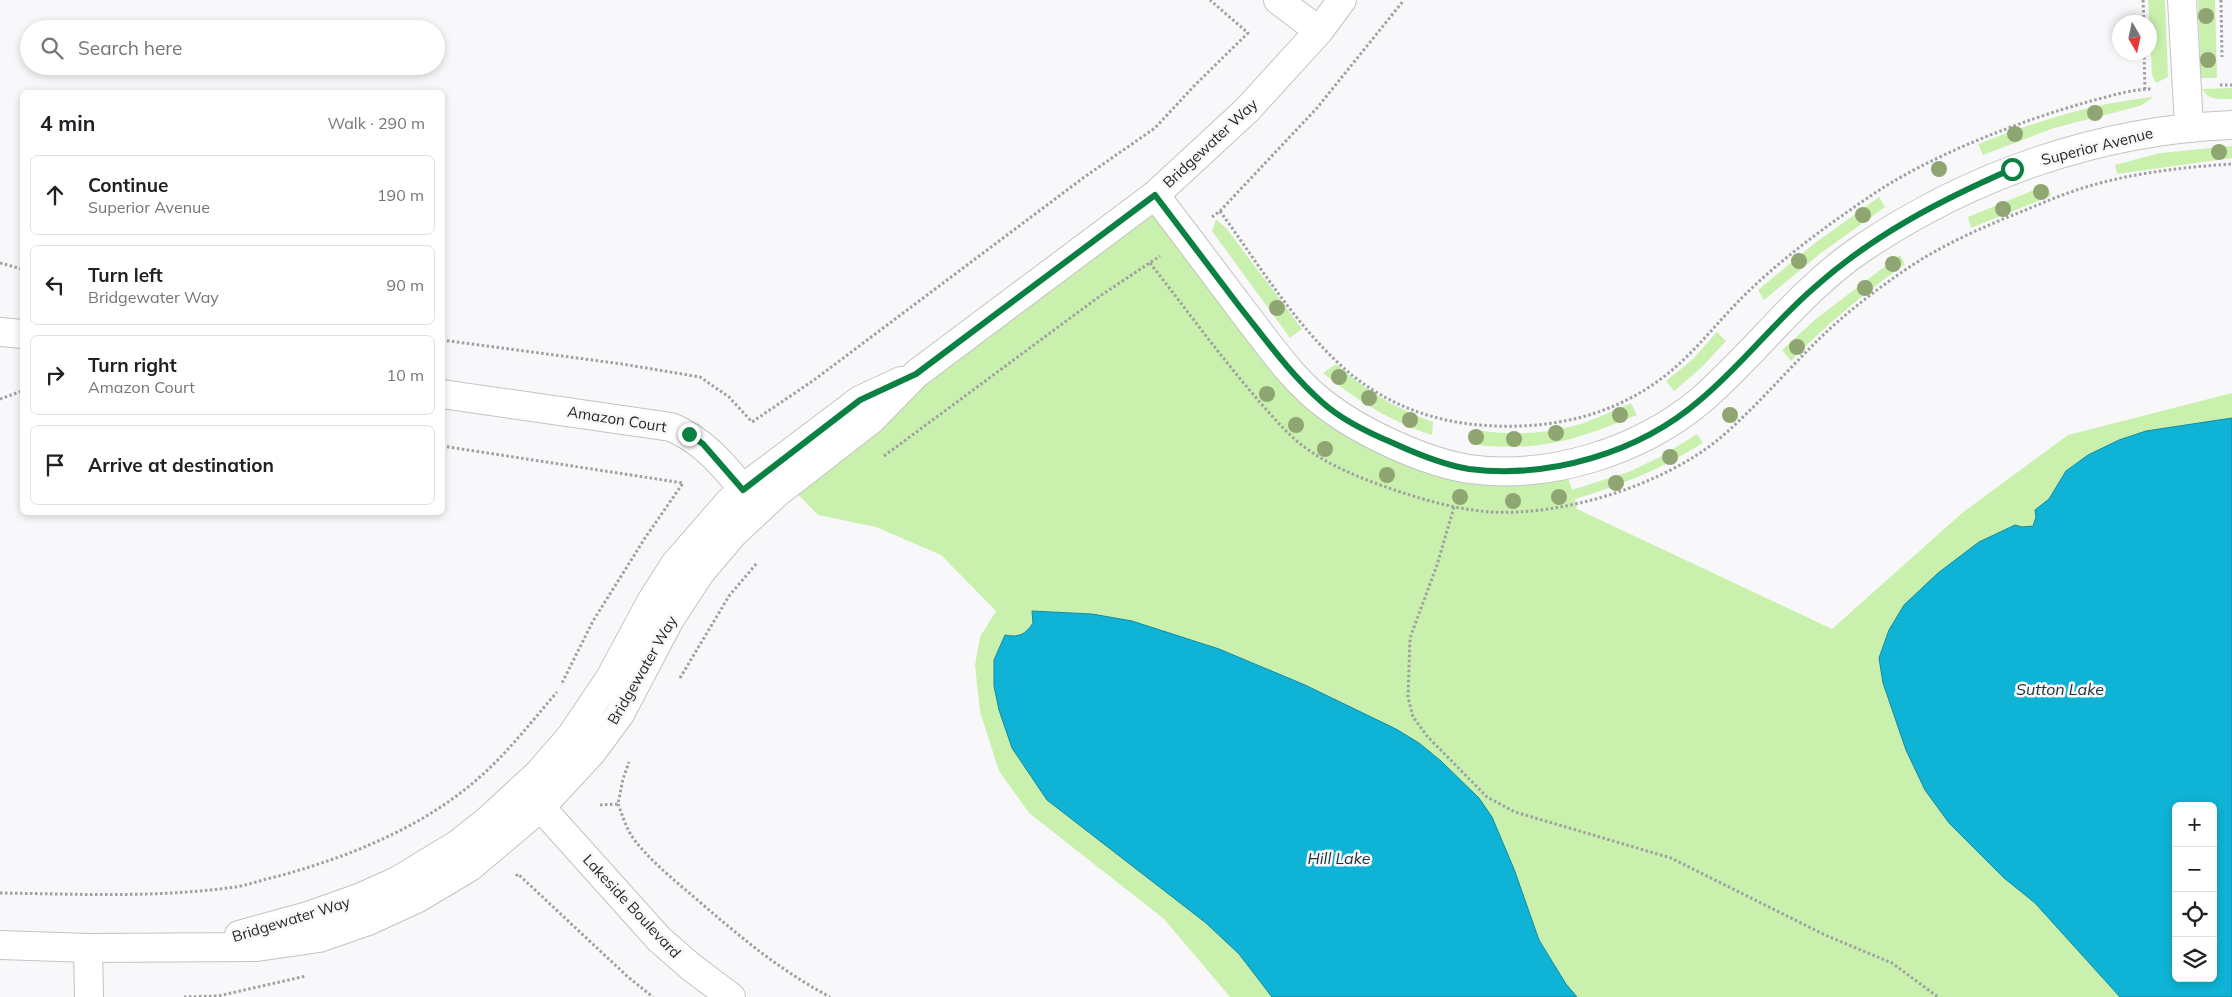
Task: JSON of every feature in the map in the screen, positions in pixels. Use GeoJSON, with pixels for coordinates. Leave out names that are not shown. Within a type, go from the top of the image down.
{"type":"FeatureCollection","features":[{"type":"Feature","properties":{"kind":"street"},"geometry":{"type":"LineString","coordinates":[[1278,0],[1319,31]]}},
{"type":"Feature","properties":{"kind":"street","name":"Bridgewater Way"},"geometry":{"type":"LineString","coordinates":[[0,945],[88,948],[256,947],[318,938],[368,921],[418,898],[470,866],[532,797],[592,752],[620,714],[670,619],[700,573],[734,533],[752,499],[788,484],[871,420],[916,374],[1155,195],[1247,110],[1319,31],[1342,0]]}},
{"type":"Feature","properties":{"kind":"street"},"geometry":{"type":"LineString","coordinates":[[2182,0],[2189,126]]}},
{"type":"Feature","properties":{"kind":"street","name":"Superior Avenue"},"geometry":{"type":"LineString","coordinates":[[1155,195],[1276,354],[1326,406],[1353,424],[1418,454],[1468,468],[1519,471],[1564,465],[1615,450],[1652,433],[1674,419],[1699,402],[1815,286],[1858,251],[1937,203],[2012,169],[2127,136],[2189,126],[2232,125]]}},
{"type":"Feature","properties":{"kind":"street"},"geometry":{"type":"LineString","coordinates":[[0,332],[20,334]]}},
{"type":"Feature","properties":{"kind":"street","name":"Amazon Court"},"geometry":{"type":"LineString","coordinates":[[445,394],[671,427],[689,434],[703,444],[752,499]]}},
{"type":"Feature","properties":{"kind":"street","name":"Lakeside Boulevard"},"geometry":{"type":"LineString","coordinates":[[532,797],[659,939],[691,967],[731,997]]}},
{"type":"Feature","properties":{"kind":"street"},"geometry":{"type":"LineString","coordinates":[[88,948],[89,997]]}},
{"type":"Feature","properties":{"kind":"path"},"geometry":{"type":"LineString","coordinates":[[445,340],[622,364],[700,377],[729,397],[752,422],[814,380],[1075,184],[1155,128],[1194,86],[1248,33],[1210,0]]}},
{"type":"Feature","properties":{"kind":"path"},"geometry":{"type":"LineString","coordinates":[[1404,0],[1317,108],[1220,211],[1305,325],[1323,347],[1348,371],[1395,403],[1418,413],[1469,424],[1499,427],[1549,425],[1572,421],[1600,411],[1642,390],[1663,378],[1680,363],[1753,287],[1870,196],[1941,157],[1991,136],[2060,110],[2145,89],[2144,60]]}},
{"type":"Feature","properties":{"kind":"path"},"geometry":{"type":"LineString","coordinates":[[2144,0],[2144,15]]}},
{"type":"Feature","properties":{"kind":"path"},"geometry":{"type":"LineString","coordinates":[[2221,0],[2222,59]]}},
{"type":"Feature","properties":{"kind":"path"},"geometry":{"type":"LineString","coordinates":[[2222,76],[2222,85],[2232,85]]}},
{"type":"Feature","properties":{"kind":"path"},"geometry":{"type":"LineString","coordinates":[[1938,997],[1892,963],[1825,935],[1671,858],[1576,828],[1515,812],[1487,796],[1427,736],[1413,717],[1408,697],[1410,638],[1437,565],[1454,507],[1503,512],[1562,506],[1594,499],[1647,480],[1675,467],[1717,440],[1851,310],[1905,270],[1936,250],[1978,230],[2089,186],[2160,172],[2232,164]]}},
{"type":"Feature","properties":{"kind":"path"},"geometry":{"type":"LineString","coordinates":[[0,263],[20,268]]}},
{"type":"Feature","properties":{"kind":"path"},"geometry":{"type":"LineString","coordinates":[[879,460],[1100,296],[1150,263]]}},
{"type":"Feature","properties":{"kind":"path"},"geometry":{"type":"LineString","coordinates":[[0,399],[20,392]]}},
{"type":"Feature","properties":{"kind":"path"},"geometry":{"type":"LineString","coordinates":[[0,893],[160,893],[236,887],[296,871],[358,850],[418,822],[480,777],[512,746],[560,688],[594,621],[645,538],[683,483],[445,446]]}},
{"type":"Feature","properties":{"kind":"path"},"geometry":{"type":"LineString","coordinates":[[680,679],[729,596],[758,561]]}},
{"type":"Feature","properties":{"kind":"path"},"geometry":{"type":"LineString","coordinates":[[631,758],[623,779],[618,804],[624,822],[635,840],[656,864],[752,947],[802,982],[830,997]]}},
{"type":"Feature","properties":{"kind":"path"},"geometry":{"type":"LineString","coordinates":[[600,805],[618,804]]}},
{"type":"Feature","properties":{"kind":"path"},"geometry":{"type":"LineString","coordinates":[[518,874],[628,977],[653,997]]}},
{"type":"Feature","properties":{"kind":"green space"},"geometry":{"type":"Polygon","coordinates":[[[2148,0],[2165,0],[2168,77],[2156,83],[2152,75],[2151,60],[2157,60],[2157,15],[2149,15],[2148,0]]]}},
{"type":"Feature","properties":{"kind":"green space"},"geometry":{"type":"Polygon","coordinates":[[[2198,0],[2215,0],[2217,78],[2201,78],[2198,0]]]}},
{"type":"Feature","properties":{"kind":"green space"},"geometry":{"type":"Polygon","coordinates":[[[2232,88],[2232,99],[2219,99],[2208,96],[2202,89],[2232,88]]]}},
{"type":"Feature","properties":{"kind":"green space"},"geometry":{"type":"Polygon","coordinates":[[[2154,97],[2140,106],[2054,128],[1983,155],[1978,144],[2064,114],[2108,104],[2154,97]]]}},
{"type":"Feature","properties":{"kind":"green space"},"geometry":{"type":"Polygon","coordinates":[[[2232,146],[2232,158],[2117,174],[2115,165],[2160,153],[2232,146]]]}},
{"type":"Feature","properties":{"kind":"green space"},"geometry":{"type":"Polygon","coordinates":[[[2046,185],[2051,196],[1971,228],[1968,217],[2046,185]]]}},
{"type":"Feature","properties":{"kind":"green space"},"geometry":{"type":"Polygon","coordinates":[[[1155,195],[1276,354],[1418,454],[1564,465],[1572,490],[1631,471],[1662,456],[1697,434],[1703,443],[1641,476],[1575,499],[1577,509],[1832,629],[1962,513],[2068,435],[2232,393],[2232,997],[1230,997],[1164,919],[1029,813],[999,771],[980,712],[975,665],[980,637],[996,611],[941,555],[876,527],[818,515],[788,484],[1155,195]]]}},
{"type":"Feature","properties":{"kind":"green space"},"geometry":{"type":"Polygon","coordinates":[[[1879,197],[1885,207],[1821,253],[1764,300],[1758,290],[1815,243],[1879,197]]]}},
{"type":"Feature","properties":{"kind":"green space"},"geometry":{"type":"Polygon","coordinates":[[[1216,219],[1227,229],[1302,329],[1290,338],[1212,231],[1216,219]]]}},
{"type":"Feature","properties":{"kind":"green space"},"geometry":{"type":"Polygon","coordinates":[[[1900,255],[1905,264],[1846,310],[1791,361],[1782,350],[1817,318],[1900,255]]]}},
{"type":"Feature","properties":{"kind":"green space"},"geometry":{"type":"Polygon","coordinates":[[[1717,332],[1726,341],[1701,368],[1674,391],[1666,381],[1693,359],[1717,332]]]}},
{"type":"Feature","properties":{"kind":"green space"},"geometry":{"type":"Polygon","coordinates":[[[1336,364],[1382,398],[1406,411],[1433,422],[1432,435],[1388,417],[1349,393],[1323,373],[1336,364]]]}},
{"type":"Feature","properties":{"kind":"green space"},"geometry":{"type":"Polygon","coordinates":[[[1631,403],[1637,415],[1575,438],[1516,447],[1470,444],[1472,430],[1527,433],[1567,428],[1631,403]]]}},
{"type":"Feature","properties":{"kind":"water","name":"Sutton Lake"},"geometry":{"type":"Polygon","coordinates":[[[2232,418],[2232,997],[2120,997],[2035,903],[2004,878],[1949,823],[1925,790],[1906,750],[1883,683],[1879,658],[1889,630],[1904,605],[1938,573],[1979,542],[2015,525],[2022,527],[2033,526],[2036,517],[2035,510],[2049,499],[2066,471],[2088,455],[2119,440],[2146,431],[2232,418]]]}},
{"type":"Feature","properties":{"kind":"water","name":"Hill Lake"},"geometry":{"type":"Polygon","coordinates":[[[1032,611],[1092,614],[1132,621],[1219,649],[1305,685],[1396,729],[1419,743],[1441,761],[1479,798],[1492,817],[1514,869],[1539,940],[1566,984],[1577,997],[1272,997],[1239,954],[1206,923],[1047,800],[1012,748],[999,710],[994,686],[994,660],[1005,635],[1018,635],[1030,627],[1033,623],[1032,611]]]}},
{"type":"Feature","properties":{"kind":"route"},"geometry":{"type":"LineString","coordinates":[[689,434],[703,444],[743,490],[860,400],[916,374],[1155,195],[1276,354],[1326,406],[1353,424],[1384,440],[1418,454],[1468,468],[1519,471],[1564,465],[1615,450],[1652,433],[1674,419],[1699,402],[1815,286],[1858,251],[1937,203],[2012,169]]}}]}
